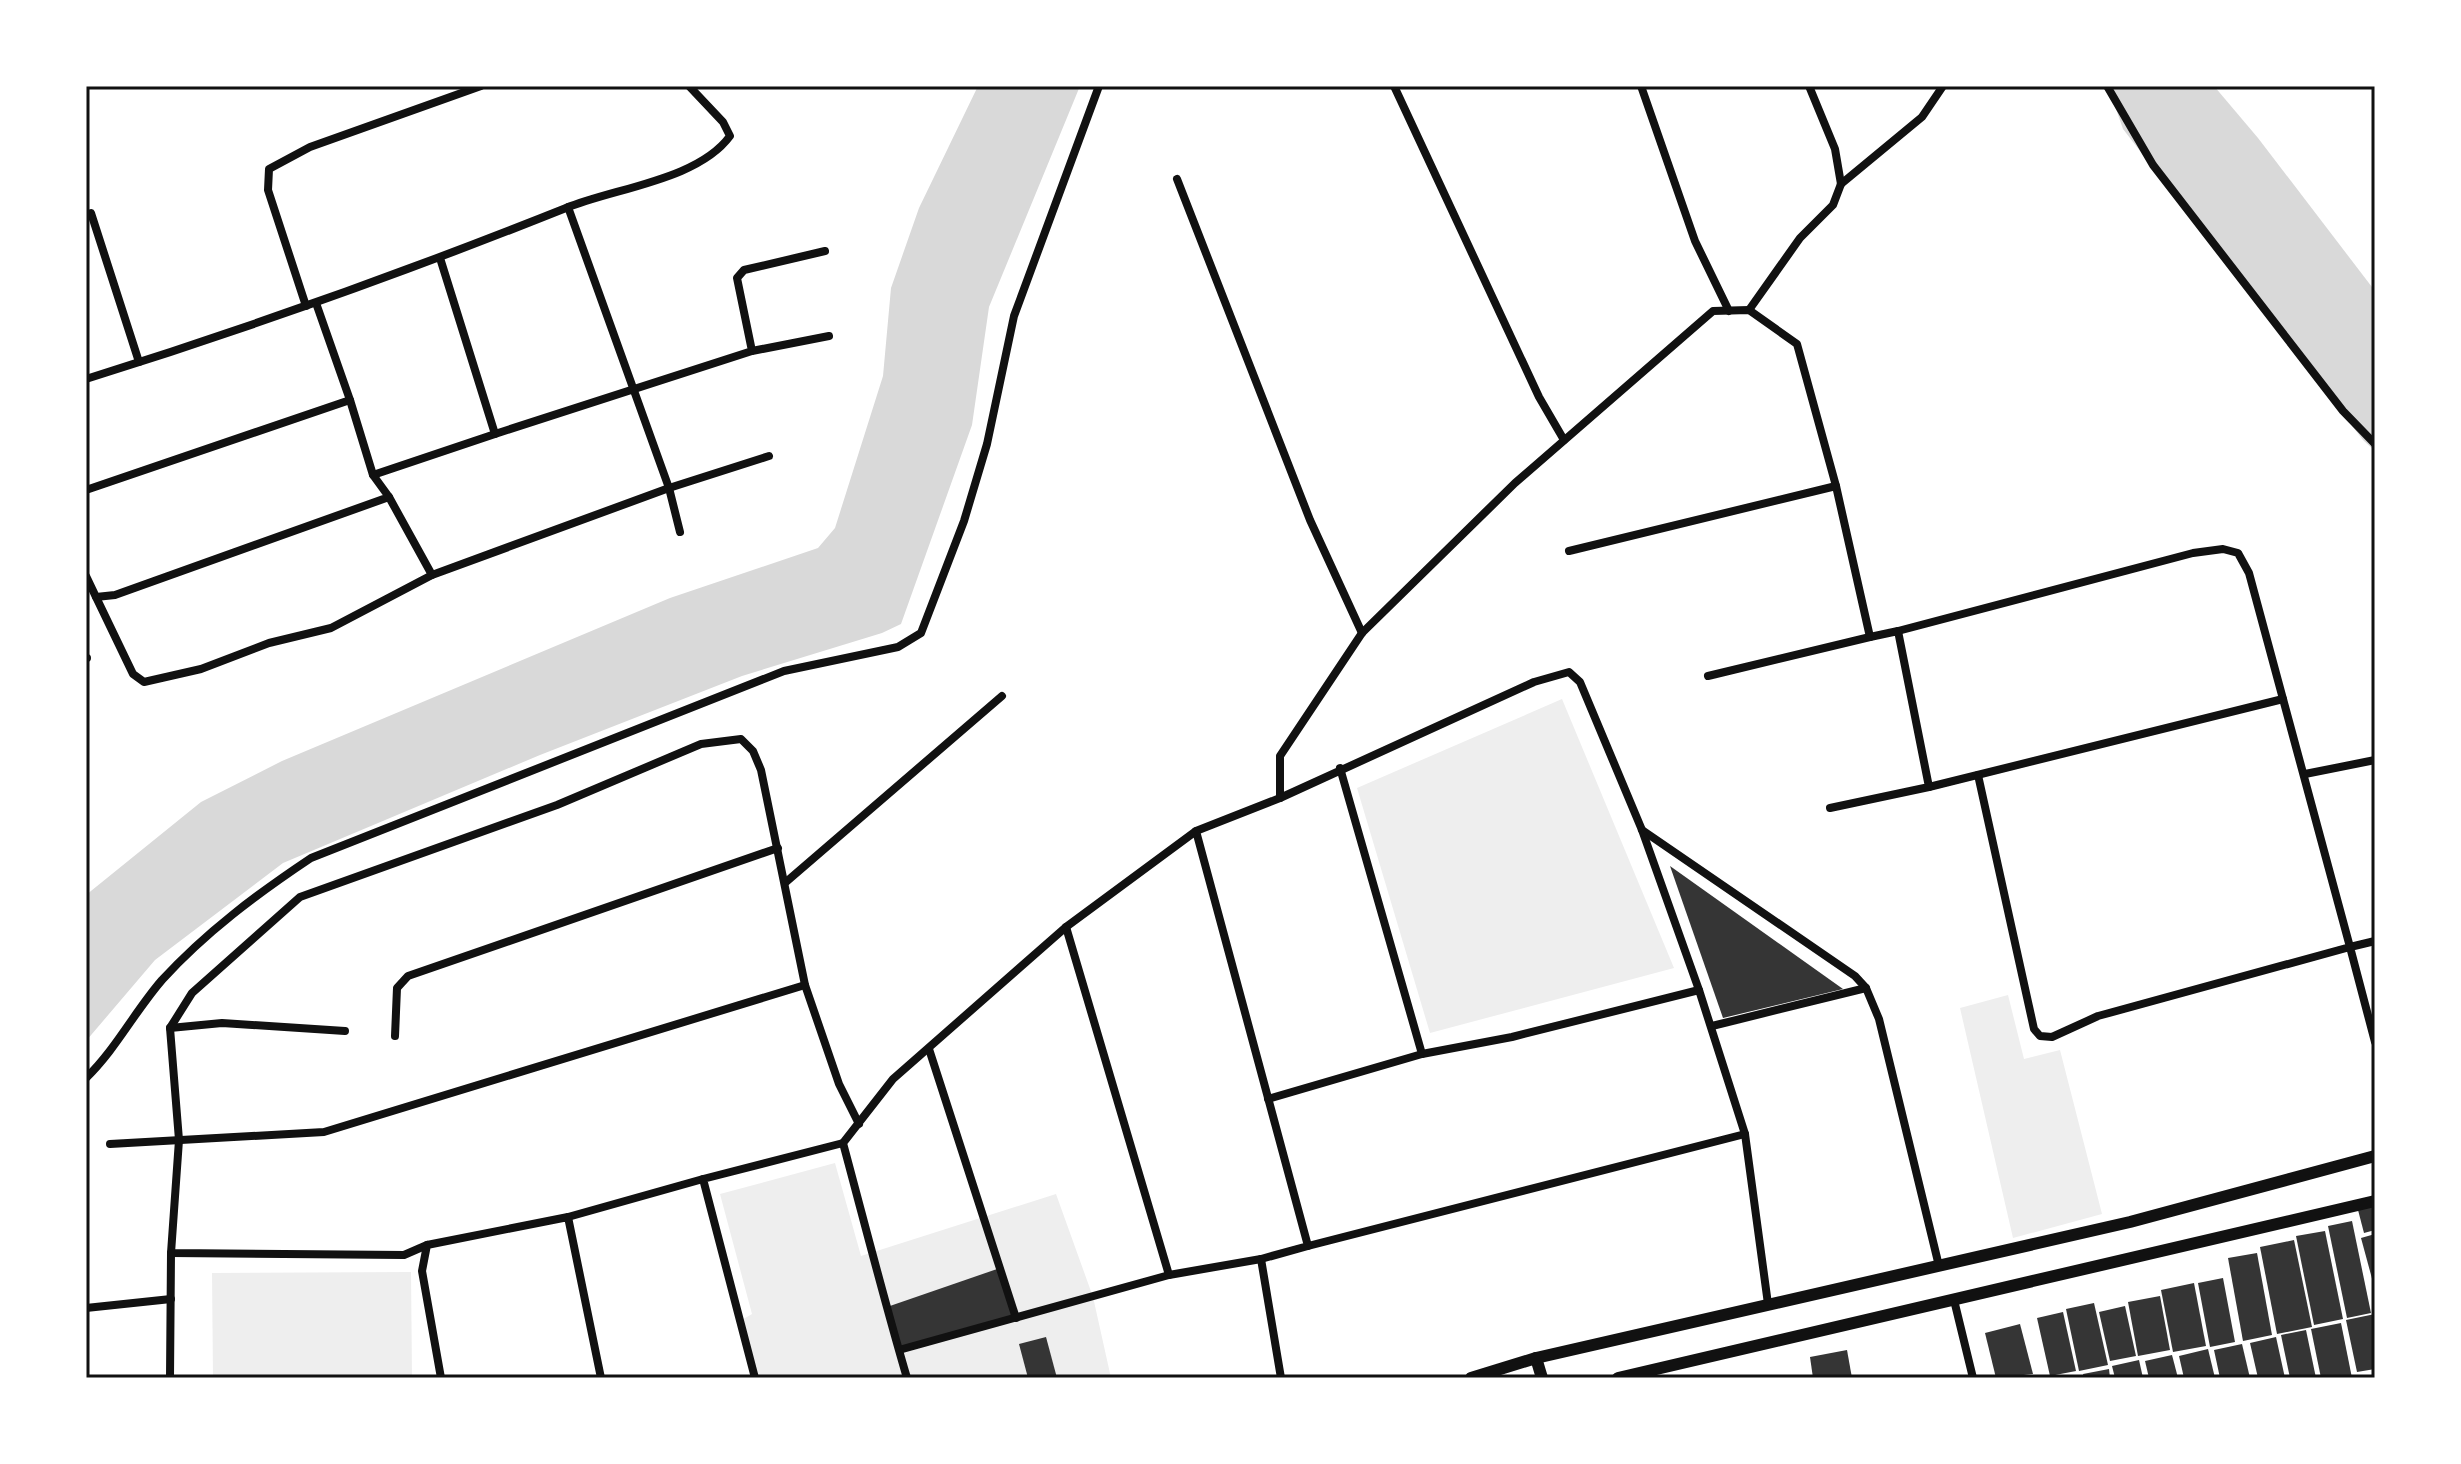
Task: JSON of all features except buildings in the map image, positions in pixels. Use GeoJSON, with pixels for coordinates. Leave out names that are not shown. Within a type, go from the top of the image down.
{"type":"FeatureCollection","features":[{"type":"Feature","properties":{"kind":"street"},"geometry":{"type":"LineString","coordinates":[[306,306],[268,190],[269,169],[287,156],[481,86]]}},
{"type":"Feature","properties":{"kind":"street"},"geometry":{"type":"LineString","coordinates":[[86,1078],[104,1061],[162,981],[242,904],[311,858],[784,671],[898,647],[921,633],[964,521],[987,444],[1014,316],[1099,86]]}},
{"type":"Feature","properties":{"kind":"street"},"geometry":{"type":"LineString","coordinates":[[1394,86],[1539,397],[1564,440]]}},
{"type":"Feature","properties":{"kind":"street"},"geometry":{"type":"LineString","coordinates":[[1641,86],[1695,241],[1729,311]]}},
{"type":"Feature","properties":{"kind":"street"},"geometry":{"type":"LineString","coordinates":[[1809,86],[1835,149],[1841,184]]}},
{"type":"Feature","properties":{"kind":"street"},"geometry":{"type":"LineString","coordinates":[[1749,310],[1800,238],[1833,205],[1841,184],[1922,117],[1943,86]]}},
{"type":"Feature","properties":{"kind":"street"},"geometry":{"type":"LineString","coordinates":[[2107,86],[2153,165],[2343,411],[2375,444]]}},
{"type":"Feature","properties":{"kind":"street"},"geometry":{"type":"LineString","coordinates":[[86,379],[316,303],[568,207],[687,167],[721,149],[730,136],[723,122],[692,87]]}},
{"type":"Feature","properties":{"kind":"street"},"geometry":{"type":"LineString","coordinates":[[1177,179],[1310,520],[1362,633]]}},
{"type":"Feature","properties":{"kind":"street"},"geometry":{"type":"LineString","coordinates":[[568,207],[669,488],[680,532]]}},
{"type":"Feature","properties":{"kind":"street"},"geometry":{"type":"LineString","coordinates":[[91,213],[139,362]]}},
{"type":"Feature","properties":{"kind":"street"},"geometry":{"type":"LineString","coordinates":[[752,351],[737,278],[744,270],[825,251]]}},
{"type":"Feature","properties":{"kind":"street"},"geometry":{"type":"LineString","coordinates":[[440,258],[495,434]]}},
{"type":"Feature","properties":{"kind":"street"},"geometry":{"type":"LineString","coordinates":[[316,303],[373,475],[389,497],[432,575]]}},
{"type":"Feature","properties":{"kind":"street"},"geometry":{"type":"LineString","coordinates":[[1280,798],[1280,756],[1362,633],[1515,483],[1713,311],[1749,310],[1797,344],[1836,486],[1870,637]]}},
{"type":"Feature","properties":{"kind":"street"},"geometry":{"type":"LineString","coordinates":[[373,475],[752,351],[829,336]]}},
{"type":"Feature","properties":{"kind":"street"},"geometry":{"type":"LineString","coordinates":[[86,490],[350,400]]}},
{"type":"Feature","properties":{"kind":"street"},"geometry":{"type":"LineString","coordinates":[[86,576],[133,674],[152,682],[201,669],[269,643],[331,628],[432,575],[669,488],[769,456]]}},
{"type":"Feature","properties":{"kind":"street"},"geometry":{"type":"LineString","coordinates":[[1569,551],[1836,486]]}},
{"type":"Feature","properties":{"kind":"street"},"geometry":{"type":"LineString","coordinates":[[96,597],[115,595],[389,497]]}},
{"type":"Feature","properties":{"kind":"street"},"geometry":{"type":"LineString","coordinates":[[1708,676],[1898,631],[2193,553],[2223,549],[2238,553],[2249,573],[2375,1042]]}},
{"type":"Feature","properties":{"kind":"street"},"geometry":{"type":"LineString","coordinates":[[1898,631],[1929,787]]}},
{"type":"Feature","properties":{"kind":"street"},"geometry":{"type":"LineString","coordinates":[[171,1253],[404,1255],[427,1245],[568,1217],[843,1143],[893,1079],[1066,927],[1196,831],[1280,798],[1340,768],[1560,671],[1569,672],[1580,682],[1642,830],[1712,1026],[1745,1134],[1768,1304]]}},
{"type":"Feature","properties":{"kind":"street"},"geometry":{"type":"LineString","coordinates":[[786,882],[1002,696]]}},
{"type":"Feature","properties":{"kind":"street"},"geometry":{"type":"LineString","coordinates":[[1830,808],[1929,787],[2283,699]]}},
{"type":"Feature","properties":{"kind":"street"},"geometry":{"type":"LineString","coordinates":[[170,1378],[171,1253],[179,1140],[170,1028],[192,993],[300,897],[569,800],[701,744],[741,739],[753,751],[761,770],[805,985],[839,1084],[859,1124]]}},
{"type":"Feature","properties":{"kind":"street"},"geometry":{"type":"LineString","coordinates":[[2305,774],[2375,760]]}},
{"type":"Feature","properties":{"kind":"street"},"geometry":{"type":"LineString","coordinates":[[1340,768],[1422,1054]]}},
{"type":"Feature","properties":{"kind":"street"},"geometry":{"type":"LineString","coordinates":[[1978,775],[2034,1029],[2040,1036],[2052,1037],[2098,1016],[2375,941]]}},
{"type":"Feature","properties":{"kind":"street"},"geometry":{"type":"LineString","coordinates":[[1642,830],[1855,976],[1866,988],[1879,1019],[1939,1266]]}},
{"type":"Feature","properties":{"kind":"street"},"geometry":{"type":"LineString","coordinates":[[1196,831],[1308,1246]]}},
{"type":"Feature","properties":{"kind":"street"},"geometry":{"type":"LineString","coordinates":[[395,1036],[397,988],[401,980],[419,970],[778,848]]}},
{"type":"Feature","properties":{"kind":"street"},"geometry":{"type":"LineString","coordinates":[[1066,927],[1169,1275]]}},
{"type":"Feature","properties":{"kind":"street"},"geometry":{"type":"LineString","coordinates":[[110,1144],[324,1132],[805,985]]}},
{"type":"Feature","properties":{"kind":"street"},"geometry":{"type":"LineString","coordinates":[[1712,1026],[1866,988]]}},
{"type":"Feature","properties":{"kind":"street"},"geometry":{"type":"LineString","coordinates":[[1268,1099],[1422,1054],[1512,1037],[1699,990]]}},
{"type":"Feature","properties":{"kind":"street"},"geometry":{"type":"LineString","coordinates":[[170,1028],[222,1023],[345,1031]]}},
{"type":"Feature","properties":{"kind":"street"},"geometry":{"type":"LineString","coordinates":[[929,1049],[1016,1318]]}},
{"type":"Feature","properties":{"kind":"street"},"geometry":{"type":"LineString","coordinates":[[899,1350],[1169,1275],[1261,1259],[1745,1134]]}},
{"type":"Feature","properties":{"kind":"street"},"geometry":{"type":"LineString","coordinates":[[843,1143],[907,1378]]}},
{"type":"Feature","properties":{"kind":"street"},"geometry":{"type":"LineString","coordinates":[[1471,1378],[1536,1358],[2130,1222],[2375,1156]]}},
{"type":"Feature","properties":{"kind":"street"},"geometry":{"type":"LineString","coordinates":[[703,1179],[755,1378]]}},
{"type":"Feature","properties":{"kind":"street"},"geometry":{"type":"LineString","coordinates":[[1618,1378],[2375,1201]]}},
{"type":"Feature","properties":{"kind":"street"},"geometry":{"type":"LineString","coordinates":[[568,1217],[601,1378]]}},
{"type":"Feature","properties":{"kind":"street"},"geometry":{"type":"LineString","coordinates":[[427,1245],[422,1271],[441,1378]]}},
{"type":"Feature","properties":{"kind":"street"},"geometry":{"type":"LineString","coordinates":[[1261,1259],[1281,1378]]}},
{"type":"Feature","properties":{"kind":"street"},"geometry":{"type":"LineString","coordinates":[[86,1308],[171,1299]]}},
{"type":"Feature","properties":{"kind":"street"},"geometry":{"type":"LineString","coordinates":[[1954,1300],[1973,1378]]}},
{"type":"Feature","properties":{"kind":"street"},"geometry":{"type":"LineString","coordinates":[[1536,1358],[1542,1378]]}},
{"type":"Feature","properties":{"kind":"shaded area"},"geometry":{"type":"Polygon","coordinates":[[[978,86],[1080,86],[989,307],[972,425],[901,624],[882,633],[742,676],[540,755],[283,863],[155,960],[86,1041],[86,895],[201,802],[282,761],[670,598],[818,548],[835,528],[883,376],[891,288],[919,208],[978,86]]]}},
{"type":"Feature","properties":{"kind":"shaded area"},"geometry":{"type":"Polygon","coordinates":[[[2108,86],[2214,86],[2258,138],[2375,291],[2375,451],[2363,440],[2123,129],[2108,86]]]}},
{"type":"Feature","properties":{"kind":"shaded area"},"geometry":{"type":"Polygon","coordinates":[[[1562,699],[1674,968],[1430,1033],[1357,788],[1562,699]]]}},
{"type":"Feature","properties":{"kind":"shaded area"},"geometry":{"type":"Polygon","coordinates":[[[2008,995],[2024,1059],[2060,1050],[2102,1214],[2013,1238],[1960,1008],[2008,995]]]}},
{"type":"Feature","properties":{"kind":"shaded area"},"geometry":{"type":"Polygon","coordinates":[[[835,1163],[861,1256],[1056,1194],[1093,1297],[1111,1378],[755,1378],[740,1321],[752,1314],[720,1194],[835,1163]]]}},
{"type":"Feature","properties":{"kind":"shaded area"},"geometry":{"type":"Polygon","coordinates":[[[411,1272],[412,1378],[213,1378],[212,1273],[411,1272]]]}}]}
